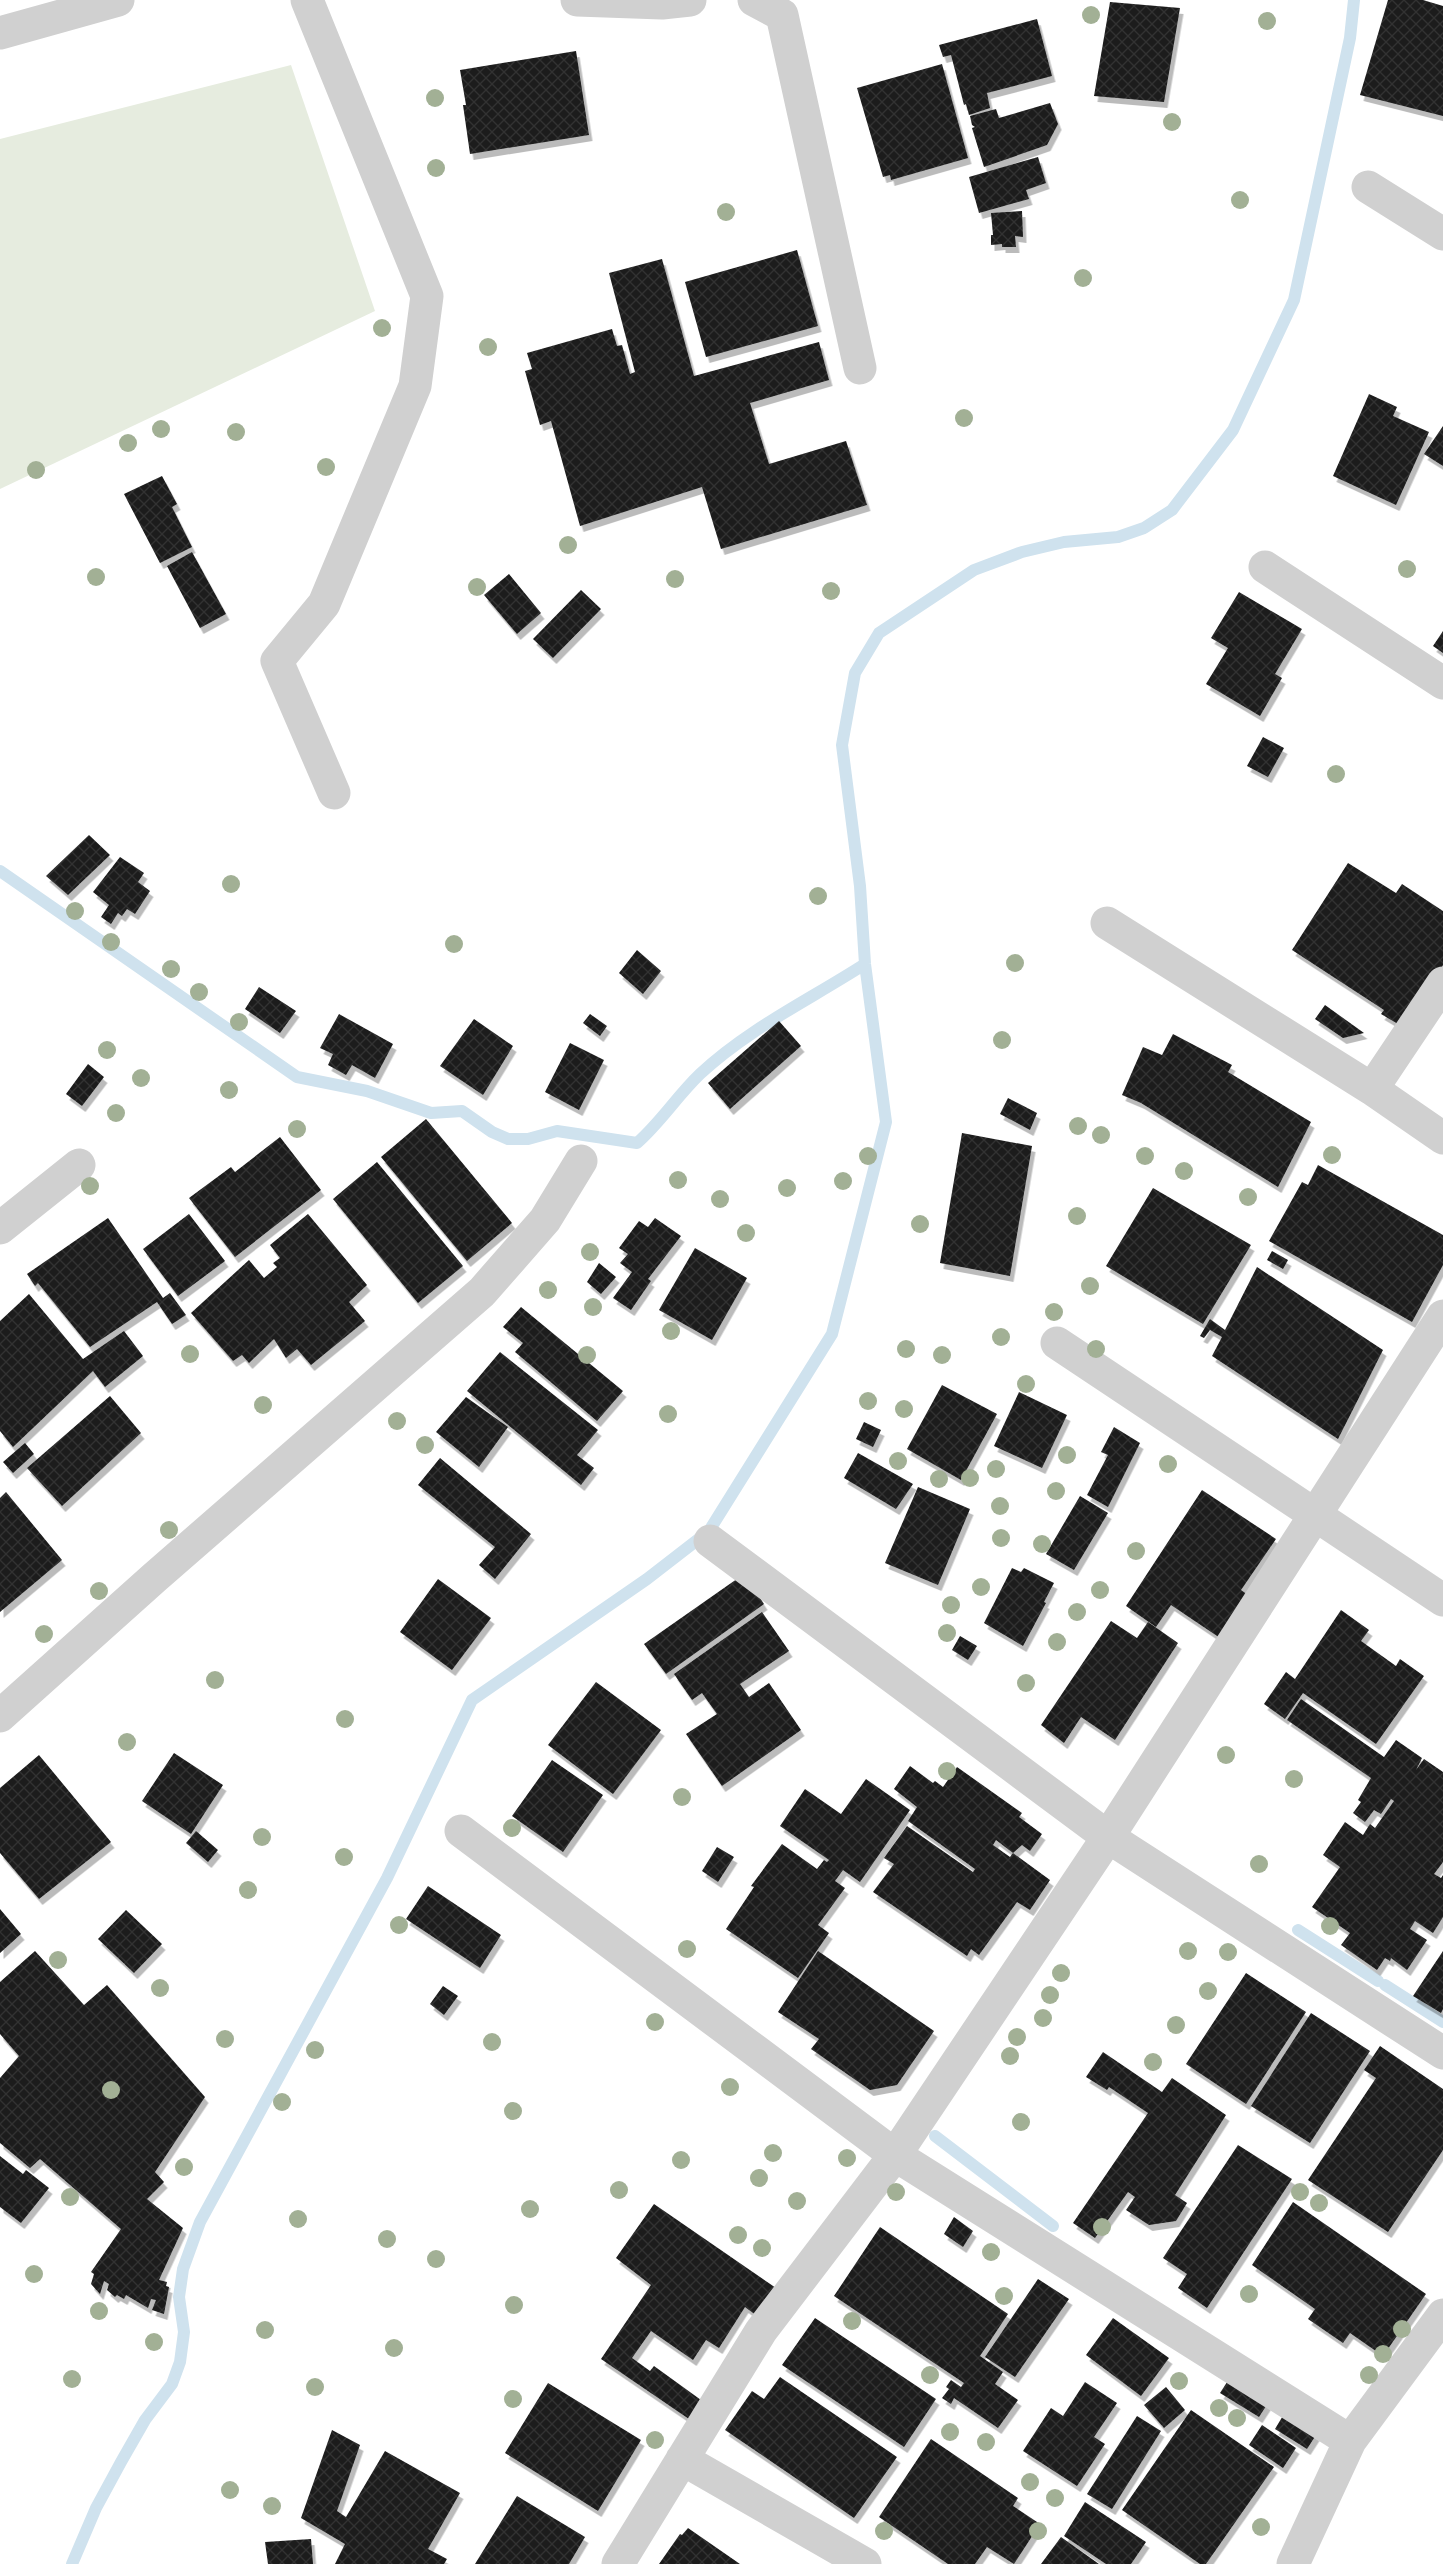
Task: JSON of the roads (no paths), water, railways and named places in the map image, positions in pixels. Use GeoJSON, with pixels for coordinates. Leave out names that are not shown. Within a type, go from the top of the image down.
{"type":"FeatureCollection","features":[{"type":"Feature","properties":{"kind":"street"},"geometry":{"type":"LineString","coordinates":[[0,33],[118,0]]}},
{"type":"Feature","properties":{"kind":"street"},"geometry":{"type":"LineString","coordinates":[[307,0],[427,296],[415,386],[324,604],[277,661],[334,793]]}},
{"type":"Feature","properties":{"kind":"street"},"geometry":{"type":"LineString","coordinates":[[577,0],[662,3],[690,0]]}},
{"type":"Feature","properties":{"kind":"street"},"geometry":{"type":"LineString","coordinates":[[754,0],[782,15],[860,368]]}},
{"type":"Feature","properties":{"kind":"street"},"geometry":{"type":"LineString","coordinates":[[1368,187],[1443,234]]}},
{"type":"Feature","properties":{"kind":"street"},"geometry":{"type":"LineString","coordinates":[[1265,567],[1443,683]]}},
{"type":"Feature","properties":{"kind":"street"},"geometry":{"type":"LineString","coordinates":[[1107,923],[1372,1089],[1443,1137]]}},
{"type":"Feature","properties":{"kind":"street"},"geometry":{"type":"LineString","coordinates":[[1372,1089],[1443,983]]}},
{"type":"Feature","properties":{"kind":"street"},"geometry":{"type":"LineString","coordinates":[[0,1716],[154,1578],[482,1292],[545,1220],[581,1161]]}},
{"type":"Feature","properties":{"kind":"street"},"geometry":{"type":"LineString","coordinates":[[0,1228],[79,1165]]}},
{"type":"Feature","properties":{"kind":"street"},"geometry":{"type":"LineString","coordinates":[[618,2564],[761,2331],[895,2154],[1108,1837],[1443,1316]]}},
{"type":"Feature","properties":{"kind":"street"},"geometry":{"type":"LineString","coordinates":[[1057,1343],[1443,1600]]}},
{"type":"Feature","properties":{"kind":"street"},"geometry":{"type":"LineString","coordinates":[[710,1540],[1108,1837],[1443,2053]]}},
{"type":"Feature","properties":{"kind":"street"},"geometry":{"type":"LineString","coordinates":[[460,1831],[895,2154],[1350,2441]]}},
{"type":"Feature","properties":{"kind":"street"},"geometry":{"type":"LineString","coordinates":[[1293,2564],[1350,2441],[1443,2315]]}},
{"type":"Feature","properties":{"kind":"street"},"geometry":{"type":"LineString","coordinates":[[682,2459],[865,2564]]}},
{"type":"Feature","properties":{"kind":"waterway"},"geometry":{"type":"LineString","coordinates":[[72,2564],[96,2508],[121,2462],[145,2420],[172,2384],[180,2362],[184,2332],[179,2297],[183,2269],[200,2222],[387,1878],[472,1700],[647,1579],[709,1531],[832,1334],[886,1122],[865,964],[860,886],[842,745],[855,673],[879,633],[974,570],[1022,552],[1064,542],[1118,537],[1144,528],[1172,510],[1233,430],[1294,300],[1350,38],[1354,0]]}},
{"type":"Feature","properties":{"kind":"waterway"},"geometry":{"type":"LineString","coordinates":[[0,871],[297,1077],[367,1091],[431,1113],[462,1111],[492,1132],[508,1139],[528,1139],[557,1131],[637,1143],[700,1074],[738,1043],[865,964]]}},
{"type":"Feature","properties":{"kind":"waterway"},"geometry":{"type":"LineString","coordinates":[[1298,1930],[1378,1981]]}},
{"type":"Feature","properties":{"kind":"waterway"},"geometry":{"type":"LineString","coordinates":[[1385,1985],[1443,2022]]}},
{"type":"Feature","properties":{"kind":"waterway"},"geometry":{"type":"LineString","coordinates":[[935,2136],[1053,2226]]}}]}
